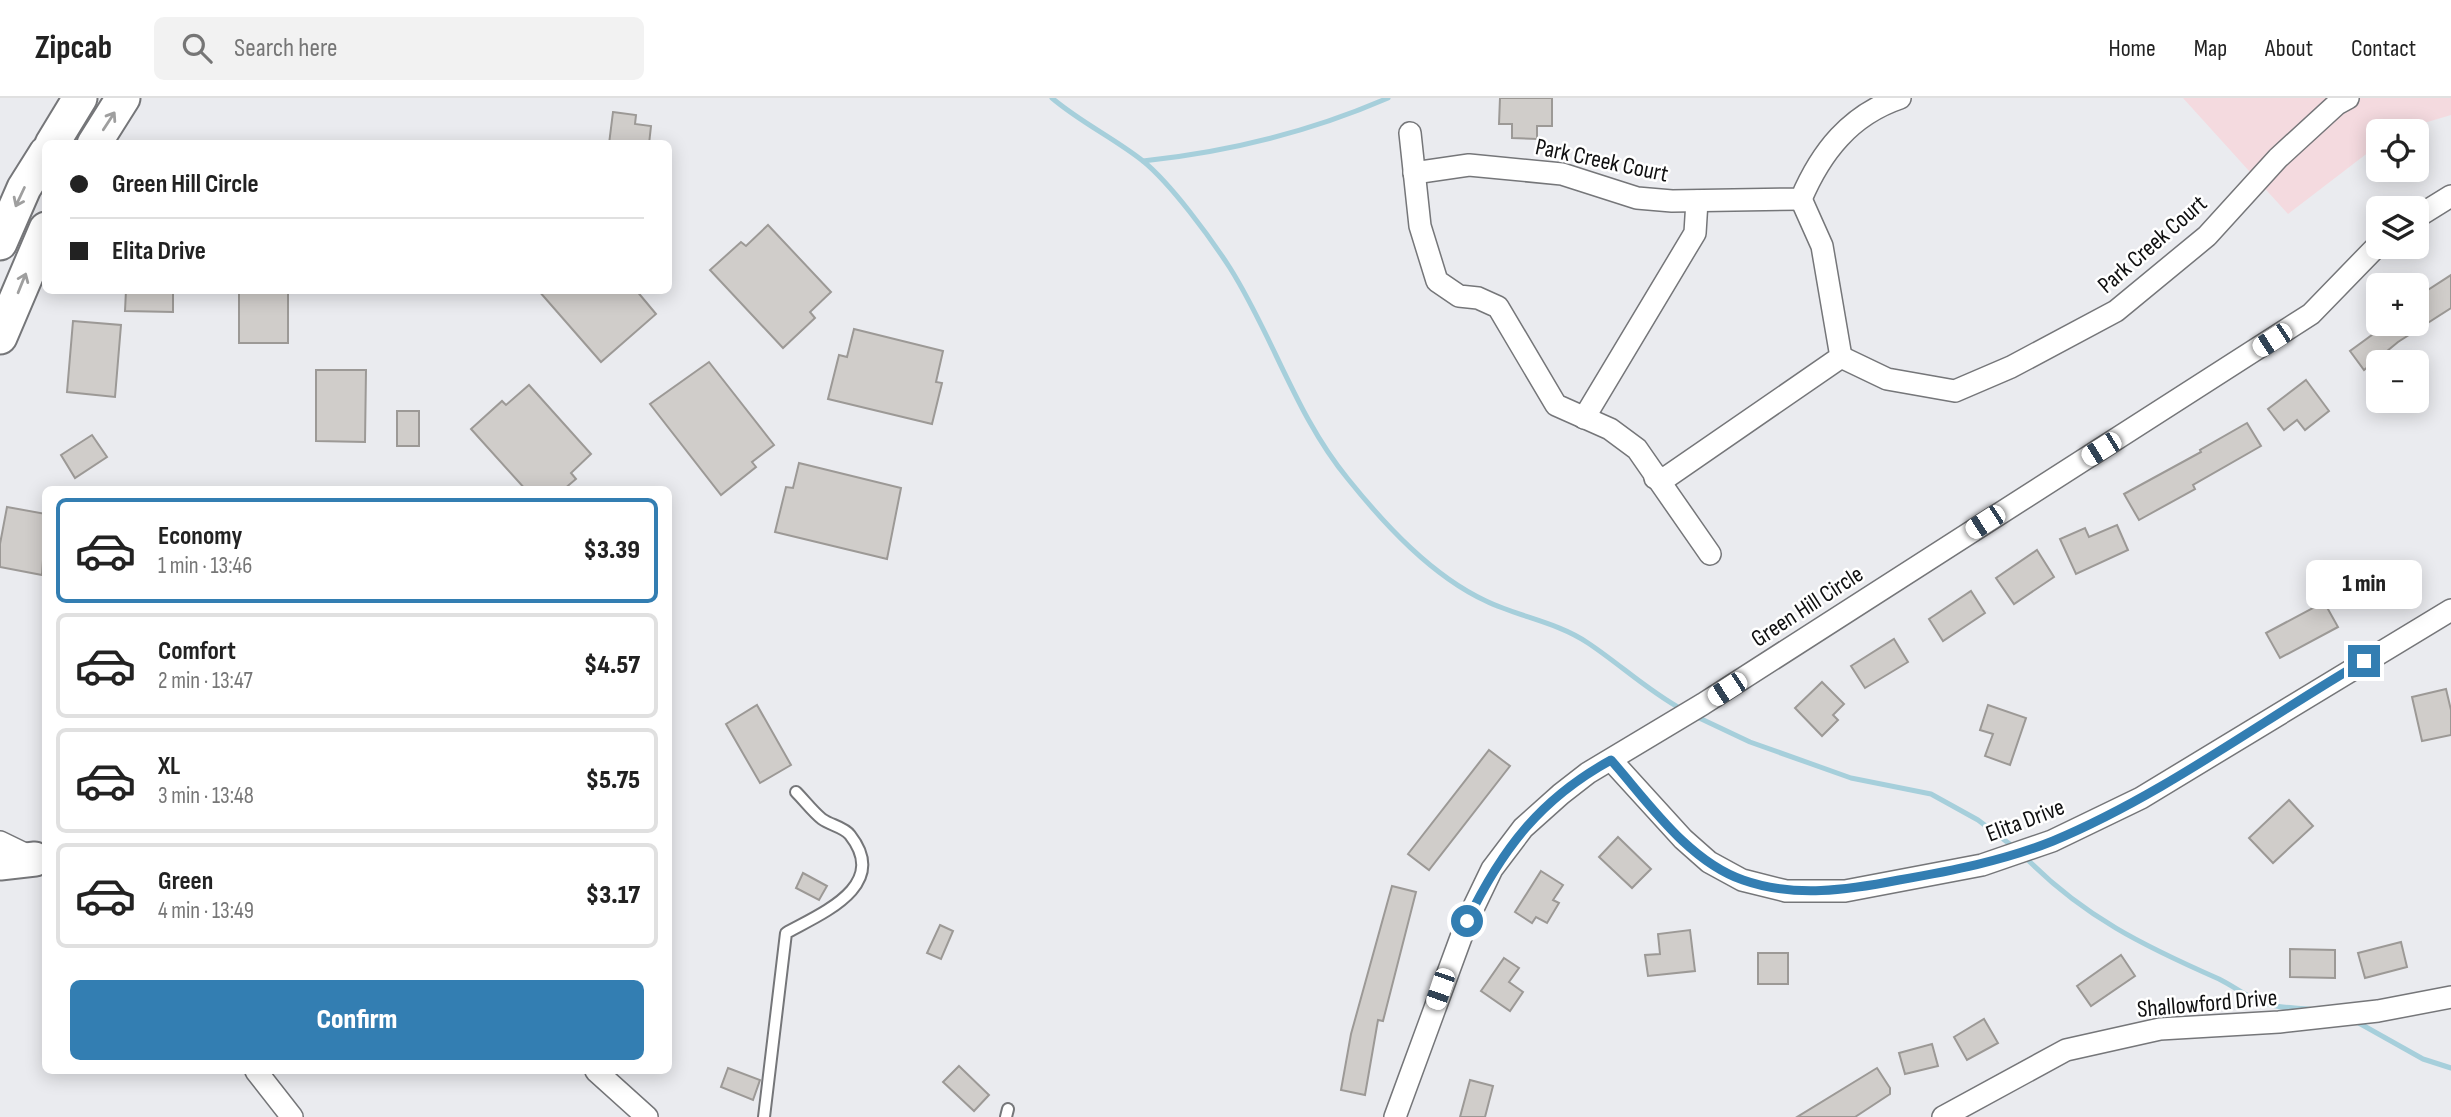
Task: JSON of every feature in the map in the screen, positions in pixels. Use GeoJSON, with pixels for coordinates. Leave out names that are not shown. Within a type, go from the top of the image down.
{"type":"FeatureCollection","features":[{"type":"Feature","properties":{"kind":"main road"},"geometry":{"type":"LineString","coordinates":[[54,140],[80,98]]}},
{"type":"Feature","properties":{"kind":"main road"},"geometry":{"type":"LineString","coordinates":[[97,140],[123,98]]}},
{"type":"Feature","properties":{"kind":"main road"},"geometry":{"type":"LineString","coordinates":[[0,243],[24,188],[42,159]]}},
{"type":"Feature","properties":{"kind":"main road"},"geometry":{"type":"LineString","coordinates":[[0,337],[42,238]]}},
{"type":"Feature","properties":{"kind":"main road"},"geometry":{"type":"LineString","coordinates":[[0,863],[40,862]]}},
{"type":"Feature","properties":{"kind":"street"},"geometry":{"type":"LineString","coordinates":[[1655,478],[1667,477],[1841,357],[1822,246],[1801,199],[1812,174],[1832,143],[1852,123],[1882,104],[1900,98]]}},
{"type":"Feature","properties":{"kind":"street","name":"Park Creek Court"},"geometry":{"type":"LineString","coordinates":[[1841,357],[1887,379],[1955,391],[2011,367],[2116,311],[2207,236],[2278,158],[2337,104],[2348,98]]}},
{"type":"Feature","properties":{"kind":"street"},"geometry":{"type":"LineString","coordinates":[[1410,132],[1420,226],[1437,281],[1460,296],[1478,298],[1498,307],[1556,405],[1610,429],[1637,449],[1710,554]]}},
{"type":"Feature","properties":{"kind":"street","name":"Park Creek Court"},"geometry":{"type":"LineString","coordinates":[[1414,173],[1469,165],[1562,174],[1637,198],[1697,201],[1801,199]]}},
{"type":"Feature","properties":{"kind":"street"},"geometry":{"type":"LineString","coordinates":[[2429,210],[2451,196]]}},
{"type":"Feature","properties":{"kind":"street","name":"Park Creek Court"},"geometry":{"type":"LineString","coordinates":[[1584,418],[1695,233],[1697,201]]}},
{"type":"Feature","properties":{"kind":"street","name":"Green Hill Circle"},"geometry":{"type":"LineString","coordinates":[[1395,1117],[1458,943],[1492,869],[1523,828],[1588,773],[2311,314],[2366,257]]}},
{"type":"Feature","properties":{"kind":"street","name":"Elita Drive"},"geometry":{"type":"LineString","coordinates":[[1611,760],[1667,823],[1709,862],[1742,880],[1786,891],[1845,891],[1982,865],[2052,841],[2141,798],[2451,610]]}},
{"type":"Feature","properties":{"kind":"street"},"geometry":{"type":"LineString","coordinates":[[0,842],[40,862]]}},
{"type":"Feature","properties":{"kind":"street","name":"Shallowford Drive"},"geometry":{"type":"LineString","coordinates":[[1943,1117],[2066,1050],[2161,1029],[2279,1023],[2378,1011],[2451,997]]}},
{"type":"Feature","properties":{"kind":"street"},"geometry":{"type":"LineString","coordinates":[[258,1074],[292,1117]]}},
{"type":"Feature","properties":{"kind":"street"},"geometry":{"type":"LineString","coordinates":[[599,1074],[647,1117]]}},
{"type":"Feature","properties":{"kind":"lane"},"geometry":{"type":"LineString","coordinates":[[764,1117],[786,933],[838,904],[859,883],[862,862],[850,834],[822,818],[796,792]]}},
{"type":"Feature","properties":{"kind":"shaded area"},"geometry":{"type":"Polygon","coordinates":[[[2183,98],[2451,98],[2451,115],[2429,122],[2429,119],[2366,119],[2366,154],[2288,214],[2183,98]]]}},
{"type":"Feature","properties":{"kind":"building"},"geometry":{"type":"Polygon","coordinates":[[[1500,98],[1552,98],[1552,126],[1537,126],[1537,139],[1512,138],[1512,124],[1499,124],[1500,98]]]}},
{"type":"Feature","properties":{"kind":"building"},"geometry":{"type":"Polygon","coordinates":[[[613,112],[636,115],[635,124],[651,126],[649,140],[610,140],[613,112]]]}},
{"type":"Feature","properties":{"kind":"building"},"geometry":{"type":"Polygon","coordinates":[[[768,225],[831,292],[810,312],[815,318],[783,348],[710,270],[741,242],[746,246],[768,225]]]}},
{"type":"Feature","properties":{"kind":"building"},"geometry":{"type":"Polygon","coordinates":[[[2451,275],[2451,308],[2429,322],[2429,289],[2451,275]]]}},
{"type":"Feature","properties":{"kind":"building"},"geometry":{"type":"Polygon","coordinates":[[[126,294],[173,294],[173,312],[125,311],[126,294]]]}},
{"type":"Feature","properties":{"kind":"building"},"geometry":{"type":"Polygon","coordinates":[[[239,294],[288,294],[288,343],[239,343],[239,294]]]}},
{"type":"Feature","properties":{"kind":"building"},"geometry":{"type":"Polygon","coordinates":[[[542,294],[639,294],[656,314],[601,362],[542,294]]]}},
{"type":"Feature","properties":{"kind":"building"},"geometry":{"type":"Polygon","coordinates":[[[73,321],[121,325],[115,397],[67,392],[73,321]]]}},
{"type":"Feature","properties":{"kind":"building"},"geometry":{"type":"Polygon","coordinates":[[[854,329],[943,351],[936,382],[942,383],[932,424],[828,399],[839,355],[847,357],[854,329]]]}},
{"type":"Feature","properties":{"kind":"building"},"geometry":{"type":"Polygon","coordinates":[[[2371,336],[2407,336],[2388,350],[2366,350],[2364,370],[2350,351],[2371,336]]]}},
{"type":"Feature","properties":{"kind":"building"},"geometry":{"type":"Polygon","coordinates":[[[709,362],[774,445],[752,462],[756,467],[721,495],[650,404],[709,362]]]}},
{"type":"Feature","properties":{"kind":"building"},"geometry":{"type":"Polygon","coordinates":[[[316,370],[366,370],[365,442],[316,441],[316,370]]]}},
{"type":"Feature","properties":{"kind":"building"},"geometry":{"type":"Polygon","coordinates":[[[2306,380],[2329,411],[2305,430],[2297,420],[2284,430],[2268,409],[2306,380]]]}},
{"type":"Feature","properties":{"kind":"building"},"geometry":{"type":"Polygon","coordinates":[[[529,385],[591,454],[571,473],[576,479],[568,486],[522,486],[471,429],[502,401],[506,405],[529,385]]]}},
{"type":"Feature","properties":{"kind":"building"},"geometry":{"type":"Polygon","coordinates":[[[397,411],[419,411],[419,446],[397,446],[397,411]]]}},
{"type":"Feature","properties":{"kind":"building"},"geometry":{"type":"Polygon","coordinates":[[[2247,423],[2261,446],[2193,485],[2195,489],[2139,520],[2124,494],[2201,452],[2200,450],[2247,423]]]}},
{"type":"Feature","properties":{"kind":"building"},"geometry":{"type":"Polygon","coordinates":[[[92,435],[107,457],[75,478],[61,455],[92,435]]]}},
{"type":"Feature","properties":{"kind":"building"},"geometry":{"type":"Polygon","coordinates":[[[799,463],[901,488],[887,559],[775,532],[786,487],[793,488],[799,463]]]}},
{"type":"Feature","properties":{"kind":"building"},"geometry":{"type":"Polygon","coordinates":[[[7,507],[42,513],[42,575],[0,567],[0,544],[7,507]]]}},
{"type":"Feature","properties":{"kind":"building"},"geometry":{"type":"Polygon","coordinates":[[[2117,525],[2128,550],[2076,574],[2060,539],[2085,528],[2089,537],[2117,525]]]}},
{"type":"Feature","properties":{"kind":"building"},"geometry":{"type":"Polygon","coordinates":[[[2037,550],[2054,577],[2014,604],[1996,578],[2037,550]]]}},
{"type":"Feature","properties":{"kind":"building"},"geometry":{"type":"Polygon","coordinates":[[[1971,591],[1985,613],[1943,641],[1929,619],[1971,591]]]}},
{"type":"Feature","properties":{"kind":"building"},"geometry":{"type":"Polygon","coordinates":[[[2324,602],[2338,627],[2280,658],[2266,633],[2324,602]]]}},
{"type":"Feature","properties":{"kind":"building"},"geometry":{"type":"Polygon","coordinates":[[[1894,639],[1908,662],[1865,688],[1851,666],[1894,639]]]}},
{"type":"Feature","properties":{"kind":"building"},"geometry":{"type":"Polygon","coordinates":[[[1822,682],[1844,704],[1833,715],[1838,720],[1822,736],[1795,708],[1822,682]]]}},
{"type":"Feature","properties":{"kind":"building"},"geometry":{"type":"Polygon","coordinates":[[[2446,689],[2451,710],[2451,735],[2422,741],[2412,697],[2446,689]]]}},
{"type":"Feature","properties":{"kind":"building"},"geometry":{"type":"Polygon","coordinates":[[[757,705],[791,765],[760,783],[726,724],[757,705]]]}},
{"type":"Feature","properties":{"kind":"building"},"geometry":{"type":"Polygon","coordinates":[[[1988,705],[2026,718],[2010,765],[1985,756],[1993,734],[1980,730],[1988,705]]]}},
{"type":"Feature","properties":{"kind":"building"},"geometry":{"type":"Polygon","coordinates":[[[1489,750],[1510,766],[1429,870],[1408,854],[1489,750]]]}},
{"type":"Feature","properties":{"kind":"building"},"geometry":{"type":"Polygon","coordinates":[[[2289,800],[2313,826],[2273,863],[2249,838],[2289,800]]]}},
{"type":"Feature","properties":{"kind":"building"},"geometry":{"type":"Polygon","coordinates":[[[1618,837],[1651,869],[1632,888],[1599,857],[1618,837]]]}},
{"type":"Feature","properties":{"kind":"building"},"geometry":{"type":"Polygon","coordinates":[[[1541,871],[1563,885],[1553,900],[1559,903],[1547,923],[1536,917],[1532,923],[1515,912],[1541,871]]]}},
{"type":"Feature","properties":{"kind":"building"},"geometry":{"type":"Polygon","coordinates":[[[803,873],[827,886],[819,900],[796,888],[803,873]]]}},
{"type":"Feature","properties":{"kind":"building"},"geometry":{"type":"Polygon","coordinates":[[[1392,886],[1416,892],[1383,1021],[1378,1020],[1365,1095],[1341,1090],[1351,1034],[1392,886]]]}},
{"type":"Feature","properties":{"kind":"building"},"geometry":{"type":"Polygon","coordinates":[[[940,925],[953,931],[941,959],[927,953],[940,925]]]}},
{"type":"Feature","properties":{"kind":"building"},"geometry":{"type":"Polygon","coordinates":[[[1690,930],[1695,971],[1648,976],[1645,955],[1660,954],[1658,934],[1690,930]]]}},
{"type":"Feature","properties":{"kind":"building"},"geometry":{"type":"Polygon","coordinates":[[[2401,942],[2407,967],[2365,978],[2358,953],[2401,942]]]}},
{"type":"Feature","properties":{"kind":"building"},"geometry":{"type":"Polygon","coordinates":[[[2290,949],[2335,950],[2335,978],[2290,977],[2290,949]]]}},
{"type":"Feature","properties":{"kind":"building"},"geometry":{"type":"Polygon","coordinates":[[[1758,953],[1788,953],[1788,984],[1758,984],[1758,953]]]}},
{"type":"Feature","properties":{"kind":"building"},"geometry":{"type":"Polygon","coordinates":[[[2121,955],[2135,976],[2091,1006],[2077,986],[2121,955]]]}},
{"type":"Feature","properties":{"kind":"building"},"geometry":{"type":"Polygon","coordinates":[[[1504,958],[1519,968],[1509,982],[1523,992],[1510,1011],[1481,991],[1504,958]]]}},
{"type":"Feature","properties":{"kind":"building"},"geometry":{"type":"Polygon","coordinates":[[[1984,1019],[1998,1043],[1967,1060],[1954,1037],[1984,1019]]]}},
{"type":"Feature","properties":{"kind":"building"},"geometry":{"type":"Polygon","coordinates":[[[1932,1044],[1938,1066],[1905,1074],[1899,1053],[1932,1044]]]}},
{"type":"Feature","properties":{"kind":"building"},"geometry":{"type":"Polygon","coordinates":[[[959,1066],[989,1095],[974,1111],[943,1082],[959,1066]]]}},
{"type":"Feature","properties":{"kind":"building"},"geometry":{"type":"Polygon","coordinates":[[[728,1068],[760,1080],[753,1100],[721,1087],[728,1068]]]}},
{"type":"Feature","properties":{"kind":"building"},"geometry":{"type":"Polygon","coordinates":[[[1877,1068],[1890,1088],[1890,1094],[1855,1117],[1797,1117],[1877,1068]]]}},
{"type":"Feature","properties":{"kind":"building"},"geometry":{"type":"Polygon","coordinates":[[[1470,1080],[1493,1086],[1485,1117],[1460,1117],[1470,1080]]]}},
{"type":"Feature","properties":{"kind":"waterway"},"geometry":{"type":"LineString","coordinates":[[1052,98],[1143,161],[1190,212],[1222,255],[1245,294],[1299,402],[1330,455],[1362,496],[1411,548],[1447,578],[1486,601],[1576,636],[1683,710]]}},
{"type":"Feature","properties":{"kind":"waterway"},"geometry":{"type":"LineString","coordinates":[[1143,161],[1268,139],[1329,121],[1388,98]]}},
{"type":"Feature","properties":{"kind":"waterway"},"geometry":{"type":"LineString","coordinates":[[1695,716],[1750,742],[1851,778],[1931,794],[1978,820],[2015,848]]}},
{"type":"Feature","properties":{"kind":"waterway"},"geometry":{"type":"LineString","coordinates":[[2025,857],[2070,897],[2140,942],[2219,979],[2258,1001],[2314,1010]]}},
{"type":"Feature","properties":{"kind":"waterway"},"geometry":{"type":"LineString","coordinates":[[2357,1022],[2423,1059],[2451,1068]]}},
{"type":"Feature","properties":{"kind":"route"},"geometry":{"type":"LineString","coordinates":[[1467,921],[1492,869],[1523,828],[1588,773],[1611,760],[1667,823],[1709,862],[1742,880],[1786,891],[1845,891],[1982,865],[2052,841],[2141,798],[2364,661]]}}]}
